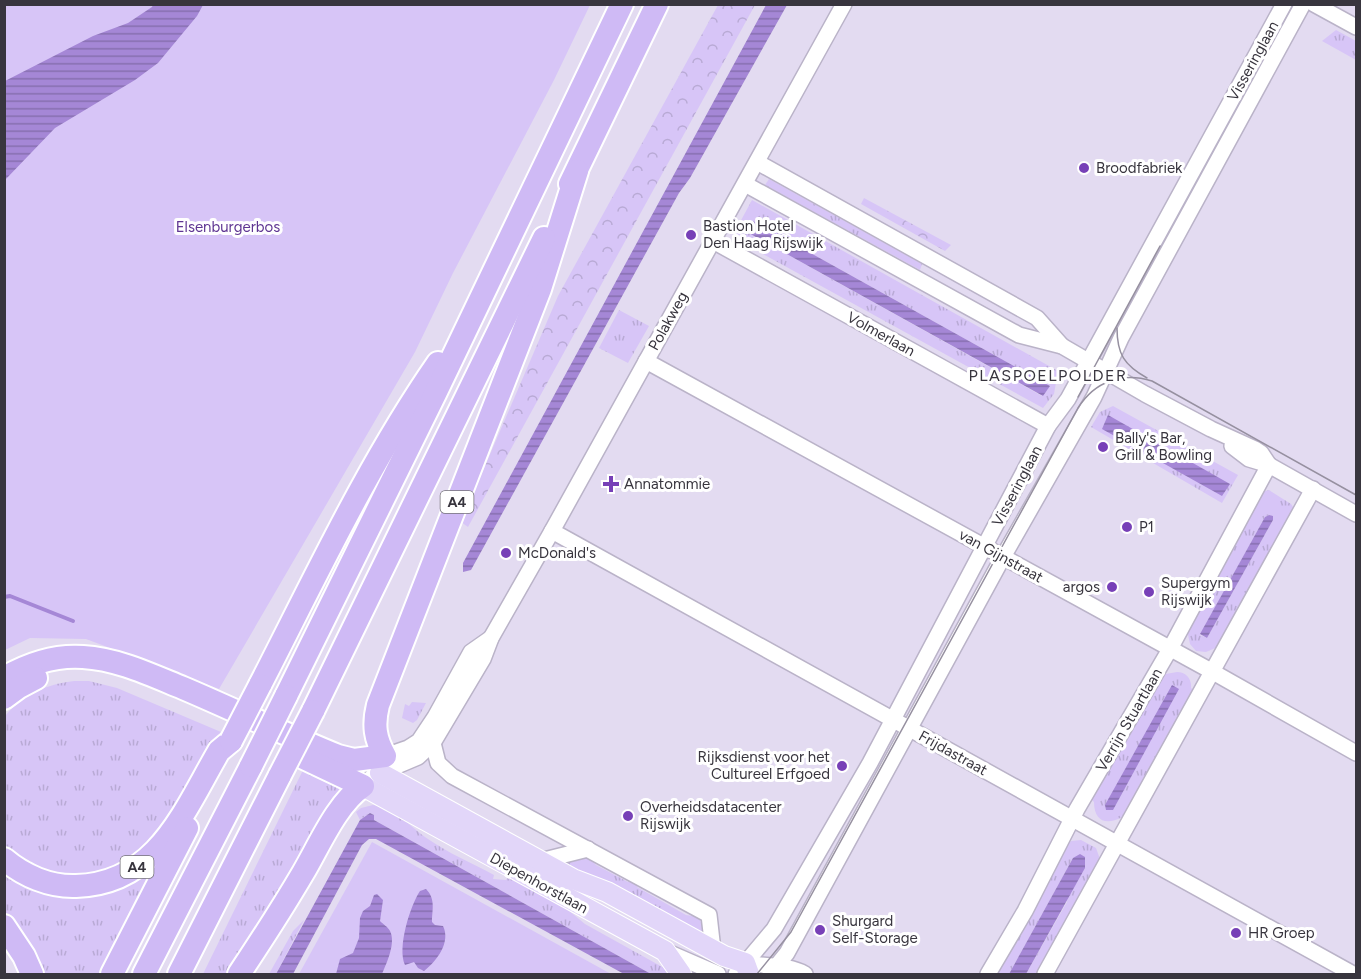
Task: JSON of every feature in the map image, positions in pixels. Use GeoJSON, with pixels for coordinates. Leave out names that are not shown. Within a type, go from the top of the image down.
{"type":"FeatureCollection","features":[{"type":"Feature","properties":{"kind":"highway","name":"A4"},"geometry":{"type":"LineString","coordinates":[[144,975],[286,696],[622,4]]}},
{"type":"Feature","properties":{"kind":"highway","name":"A4"},"geometry":{"type":"LineString","coordinates":[[179,975],[313,711],[657,4]]}},
{"type":"Feature","properties":{"kind":"highway","name":"A4"},"geometry":{"type":"LineString","coordinates":[[380,771],[379,746],[375,731],[378,705],[540,289],[577,171]]}},
{"type":"Feature","properties":{"kind":"highway","name":"A4"},"geometry":{"type":"LineString","coordinates":[[112,975],[225,749],[362,488],[406,408],[479,302]]}},
{"type":"Feature","properties":{"kind":"highway"},"geometry":{"type":"LineString","coordinates":[[4,669],[30,657],[62,649],[110,654],[157,670],[225,699],[341,751],[354,760]]}},
{"type":"Feature","properties":{"kind":"highway"},"geometry":{"type":"LineString","coordinates":[[4,678],[28,666],[48,660],[81,657],[115,662],[189,691],[335,755],[380,771]]}},
{"type":"Feature","properties":{"kind":"highway"},"geometry":{"type":"LineString","coordinates":[[4,698],[19,687],[44,676],[66,672],[99,673],[209,715],[380,771]]}},
{"type":"Feature","properties":{"kind":"highway","name":"A4"},"geometry":{"type":"LineString","coordinates":[[4,859],[16,868],[42,880],[70,886],[100,883],[129,873],[149,858],[175,828],[225,749]]}},
{"type":"Feature","properties":{"kind":"highway"},"geometry":{"type":"LineString","coordinates":[[239,975],[291,894],[340,808],[351,795],[380,771]]}},
{"type":"Feature","properties":{"kind":"highway"},"geometry":{"type":"LineString","coordinates":[[5,927],[24,956],[32,975]]}},
{"type":"Feature","properties":{"kind":"main road","name":"Diepenhorstlaan"},"geometry":{"type":"LineString","coordinates":[[380,771],[573,879],[607,892],[713,950],[743,971]]}},
{"type":"Feature","properties":{"kind":"main road","name":"Diepenhorstlaan"},"geometry":{"type":"LineString","coordinates":[[380,771],[665,951]]}},
{"type":"Feature","properties":{"kind":"main road"},"geometry":{"type":"LineString","coordinates":[[665,951],[681,975]]}},
{"type":"Feature","properties":{"kind":"street","name":"Polakweg"},"geometry":{"type":"LineString","coordinates":[[380,771],[418,757],[433,743],[483,659],[491,638],[844,4]]}},
{"type":"Feature","properties":{"kind":"street","name":"Visseringlaan"},"geometry":{"type":"LineString","coordinates":[[743,971],[774,929],[894,721],[1048,426],[1068,399],[1284,4]]}},
{"type":"Feature","properties":{"kind":"street","name":"Visseringlaan"},"geometry":{"type":"LineString","coordinates":[[772,971],[787,952],[1107,372],[1121,338],[1304,4]]}},
{"type":"Feature","properties":{"kind":"street"},"geometry":{"type":"LineString","coordinates":[[1314,4],[1356,27]]}},
{"type":"Feature","properties":{"kind":"street"},"geometry":{"type":"LineString","coordinates":[[757,162],[1036,318],[1062,346]]}},
{"type":"Feature","properties":{"kind":"street"},"geometry":{"type":"LineString","coordinates":[[745,184],[1019,335],[1062,346],[1211,429],[1249,459],[1269,465],[1356,514]]}},
{"type":"Feature","properties":{"kind":"street","name":"Volmerlaan"},"geometry":{"type":"LineString","coordinates":[[713,241],[1048,426]]}},
{"type":"Feature","properties":{"kind":"street"},"geometry":{"type":"LineString","coordinates":[[934,288],[946,267]]}},
{"type":"Feature","properties":{"kind":"street","name":"van Gijnstraat"},"geometry":{"type":"LineString","coordinates":[[646,360],[1356,753]]}},
{"type":"Feature","properties":{"kind":"street","name":"Verrijn Stuartlaan"},"geometry":{"type":"LineString","coordinates":[[988,975],[1073,819],[1170,649],[1269,465]]}},
{"type":"Feature","properties":{"kind":"street"},"geometry":{"type":"LineString","coordinates":[[1045,975],[1313,489]]}},
{"type":"Feature","properties":{"kind":"street","name":"Frijdastraat"},"geometry":{"type":"LineString","coordinates":[[552,531],[1353,975]]}},
{"type":"Feature","properties":{"kind":"street","name":"Polakweg"},"geometry":{"type":"LineString","coordinates":[[380,771],[418,741],[435,717],[471,652],[491,638]]}},
{"type":"Feature","properties":{"kind":"street"},"geometry":{"type":"LineString","coordinates":[[433,743],[438,763],[452,776],[709,915],[713,950]]}},
{"type":"Feature","properties":{"kind":"street","name":"Diepenhorstlaan"},"geometry":{"type":"LineString","coordinates":[[540,861],[588,849]]}},
{"type":"Feature","properties":{"kind":"street","name":"Diepenhorstlaan"},"geometry":{"type":"LineString","coordinates":[[665,951],[718,975]]}},
{"type":"Feature","properties":{"kind":"street","name":"Diepenhorstlaan"},"geometry":{"type":"LineString","coordinates":[[743,971],[772,971],[789,967],[806,975]]}},
{"type":"Feature","properties":{"kind":"green space","name":"Elsenburgerbos"},"geometry":{"type":"Polygon","coordinates":[[[4,5],[590,5],[415,352],[219,689],[86,639],[30,638],[5,650],[4,5]]]}},
{"type":"Feature","properties":{"kind":"green space"},"geometry":{"type":"Polygon","coordinates":[[[718,5],[755,5],[468,527],[461,522],[558,296],[718,5]]]}},
{"type":"Feature","properties":{"kind":"green space"},"geometry":{"type":"Polygon","coordinates":[[[1288,11],[1298,16],[1121,334],[1112,329],[1288,11]]]}},
{"type":"Feature","properties":{"kind":"green space"},"geometry":{"type":"Polygon","coordinates":[[[1336,30],[1356,41],[1356,60],[1322,41],[1336,30]]]}},
{"type":"Feature","properties":{"kind":"green space"},"geometry":{"type":"Polygon","coordinates":[[[769,179],[922,264],[920,270],[765,185],[769,179]]]}},
{"type":"Feature","properties":{"kind":"green space"},"geometry":{"type":"Polygon","coordinates":[[[864,198],[951,245],[945,251],[861,204],[864,198]]]}},
{"type":"Feature","properties":{"kind":"green space"},"geometry":{"type":"Polygon","coordinates":[[[752,200],[1058,371],[1054,394],[1043,408],[732,237],[752,200]],[[753,221],[747,232],[1042,396],[1050,386],[753,221]]]}},
{"type":"Feature","properties":{"kind":"green space"},"geometry":{"type":"Polygon","coordinates":[[[619,310],[649,326],[628,363],[599,348],[619,310]]]}},
{"type":"Feature","properties":{"kind":"green space"},"geometry":{"type":"Polygon","coordinates":[[[1113,406],[1238,475],[1222,503],[1091,427],[1100,412],[1113,406]]]}},
{"type":"Feature","properties":{"kind":"green space"},"geometry":{"type":"Polygon","coordinates":[[[1269,490],[1291,504],[1295,510],[1220,646],[1206,652],[1196,651],[1190,644],[1187,630],[1262,492],[1269,490]],[[1269,515],[1265,517],[1200,635],[1207,638],[1273,520],[1269,515]]]}},
{"type":"Feature","properties":{"kind":"green space"},"geometry":{"type":"Polygon","coordinates":[[[1177,672],[1188,677],[1191,688],[1195,691],[1125,818],[1102,820],[1096,814],[1092,800],[1160,675],[1177,672]]]}},
{"type":"Feature","properties":{"kind":"green space"},"geometry":{"type":"Polygon","coordinates":[[[89,681],[117,688],[221,732],[174,823],[131,866],[60,878],[14,856],[5,846],[5,716],[27,696],[54,685],[89,681]]]}},
{"type":"Feature","properties":{"kind":"green space"},"geometry":{"type":"Polygon","coordinates":[[[412,702],[426,703],[413,723],[402,718],[405,704],[409,706],[412,702]]]}},
{"type":"Feature","properties":{"kind":"green space"},"geometry":{"type":"Polygon","coordinates":[[[305,766],[345,783],[228,974],[203,974],[305,766]]]}},
{"type":"Feature","properties":{"kind":"green space"},"geometry":{"type":"Polygon","coordinates":[[[373,805],[396,814],[436,844],[494,875],[493,879],[506,880],[509,875],[556,900],[585,924],[672,974],[651,974],[374,820],[374,815],[370,813],[360,820],[356,812],[373,805]]]}},
{"type":"Feature","properties":{"kind":"green space"},"geometry":{"type":"Polygon","coordinates":[[[1081,840],[1096,848],[1100,859],[1042,974],[1026,974],[1067,902],[1073,858],[1009,974],[992,974],[1066,847],[1071,841],[1081,840]]]}},
{"type":"Feature","properties":{"kind":"green space"},"geometry":{"type":"Polygon","coordinates":[[[372,842],[611,974],[299,974],[372,842]]]}},
{"type":"Feature","properties":{"kind":"green space"},"geometry":{"type":"Polygon","coordinates":[[[162,855],[104,974],[43,974],[29,947],[5,913],[4,868],[44,889],[162,855]]]}},
{"type":"Feature","properties":{"kind":"green space"},"geometry":{"type":"Polygon","coordinates":[[[588,856],[596,865],[628,882],[630,879],[638,883],[637,887],[686,915],[699,917],[707,939],[557,863],[588,856]]]}},
{"type":"Feature","properties":{"kind":"green space"},"geometry":{"type":"Polygon","coordinates":[[[304,920],[276,974],[269,974],[293,931],[304,920]]]}},
{"type":"Feature","properties":{"kind":"shaded area"},"geometry":{"type":"Polygon","coordinates":[[[153,5],[203,5],[197,16],[158,63],[135,80],[55,128],[5,180],[5,81],[93,36],[128,23],[153,5]]]}},
{"type":"Feature","properties":{"kind":"shaded area"},"geometry":{"type":"Polygon","coordinates":[[[766,5],[787,5],[690,178],[679,193],[471,570],[463,572],[463,563],[766,5]]]}},
{"type":"Feature","properties":{"kind":"shaded area"},"geometry":{"type":"Polygon","coordinates":[[[753,221],[1050,386],[1043,396],[747,232],[753,221]]]}},
{"type":"Feature","properties":{"kind":"shaded area"},"geometry":{"type":"Polygon","coordinates":[[[1108,415],[1230,484],[1222,496],[1102,429],[1108,415]]]}},
{"type":"Feature","properties":{"kind":"shaded area"},"geometry":{"type":"Polygon","coordinates":[[[1273,516],[1273,520],[1207,638],[1200,634],[1265,517],[1273,516]]]}},
{"type":"Feature","properties":{"kind":"shaded area"},"geometry":{"type":"Polygon","coordinates":[[[1172,685],[1179,689],[1113,810],[1106,810],[1105,805],[1172,685]]]}},
{"type":"Feature","properties":{"kind":"shaded area"},"geometry":{"type":"Polygon","coordinates":[[[370,813],[374,815],[374,820],[651,974],[624,974],[376,839],[369,839],[362,845],[293,974],[276,974],[360,820],[370,813]]]}},
{"type":"Feature","properties":{"kind":"shaded area"},"geometry":{"type":"Polygon","coordinates":[[[1080,854],[1085,857],[1085,868],[1026,974],[1009,974],[1073,858],[1080,854]]]}},
{"type":"Feature","properties":{"kind":"shaded area"},"geometry":{"type":"Polygon","coordinates":[[[426,889],[432,901],[432,922],[443,926],[445,938],[438,957],[424,971],[414,962],[405,965],[403,948],[412,906],[420,891],[426,889]]]}},
{"type":"Feature","properties":{"kind":"shaded area"},"geometry":{"type":"Polygon","coordinates":[[[377,894],[383,900],[380,921],[392,936],[390,952],[382,974],[336,974],[340,959],[353,953],[359,938],[360,918],[363,911],[370,906],[374,895],[377,894]]]}},
{"type":"Feature","properties":{"kind":"waterway"},"geometry":{"type":"LineString","coordinates":[[4,597],[10,596],[73,621]]}},
{"type":"Feature","properties":{"kind":"tram line"},"geometry":{"type":"LineString","coordinates":[[1078,397],[1160,246]]}},
{"type":"Feature","properties":{"kind":"tram line"},"geometry":{"type":"LineString","coordinates":[[1117,328],[1118,345],[1123,358],[1147,378]]}},
{"type":"Feature","properties":{"kind":"tram line"},"geometry":{"type":"LineString","coordinates":[[757,974],[791,932],[1078,408],[1093,391],[1101,385],[1120,378],[1141,378],[1152,381],[1356,495]]}},
{"type":"Feature","properties":{"kind":"place","name":"Broodfabriek"},"geometry":{"type":"Point","coordinates":[1084,168]}},
{"type":"Feature","properties":{"kind":"place","name":"Bastion Hotel Den Haag Rijswijk"},"geometry":{"type":"Point","coordinates":[691,235]}},
{"type":"Feature","properties":{"kind":"place","name":"Bally's Bar, Grill & Bowling"},"geometry":{"type":"Point","coordinates":[1103,447]}},
{"type":"Feature","properties":{"kind":"place","name":"Annatommie"},"geometry":{"type":"Point","coordinates":[611,484]}},
{"type":"Feature","properties":{"kind":"place","name":"P1"},"geometry":{"type":"Point","coordinates":[1127,527]}},
{"type":"Feature","properties":{"kind":"place","name":"McDonald's"},"geometry":{"type":"Point","coordinates":[506,553]}},
{"type":"Feature","properties":{"kind":"place","name":"argos"},"geometry":{"type":"Point","coordinates":[1112,587]}},
{"type":"Feature","properties":{"kind":"place","name":"Supergym Rijswijk"},"geometry":{"type":"Point","coordinates":[1149,592]}},
{"type":"Feature","properties":{"kind":"place","name":"Rijksdienst voor het Cultureel Erfgoed"},"geometry":{"type":"Point","coordinates":[842,766]}},
{"type":"Feature","properties":{"kind":"place","name":"Overheidsdatacenter Rijswijk"},"geometry":{"type":"Point","coordinates":[628,816]}},
{"type":"Feature","properties":{"kind":"place","name":"Shurgard Self-Storage"},"geometry":{"type":"Point","coordinates":[820,930]}},
{"type":"Feature","properties":{"kind":"place","name":"HR Groep"},"geometry":{"type":"Point","coordinates":[1236,933]}},
{"type":"Feature","properties":{"kind":"district","name":"PLASPOELPOLDER"},"geometry":{"type":"Point","coordinates":[1048,375]}}]}
